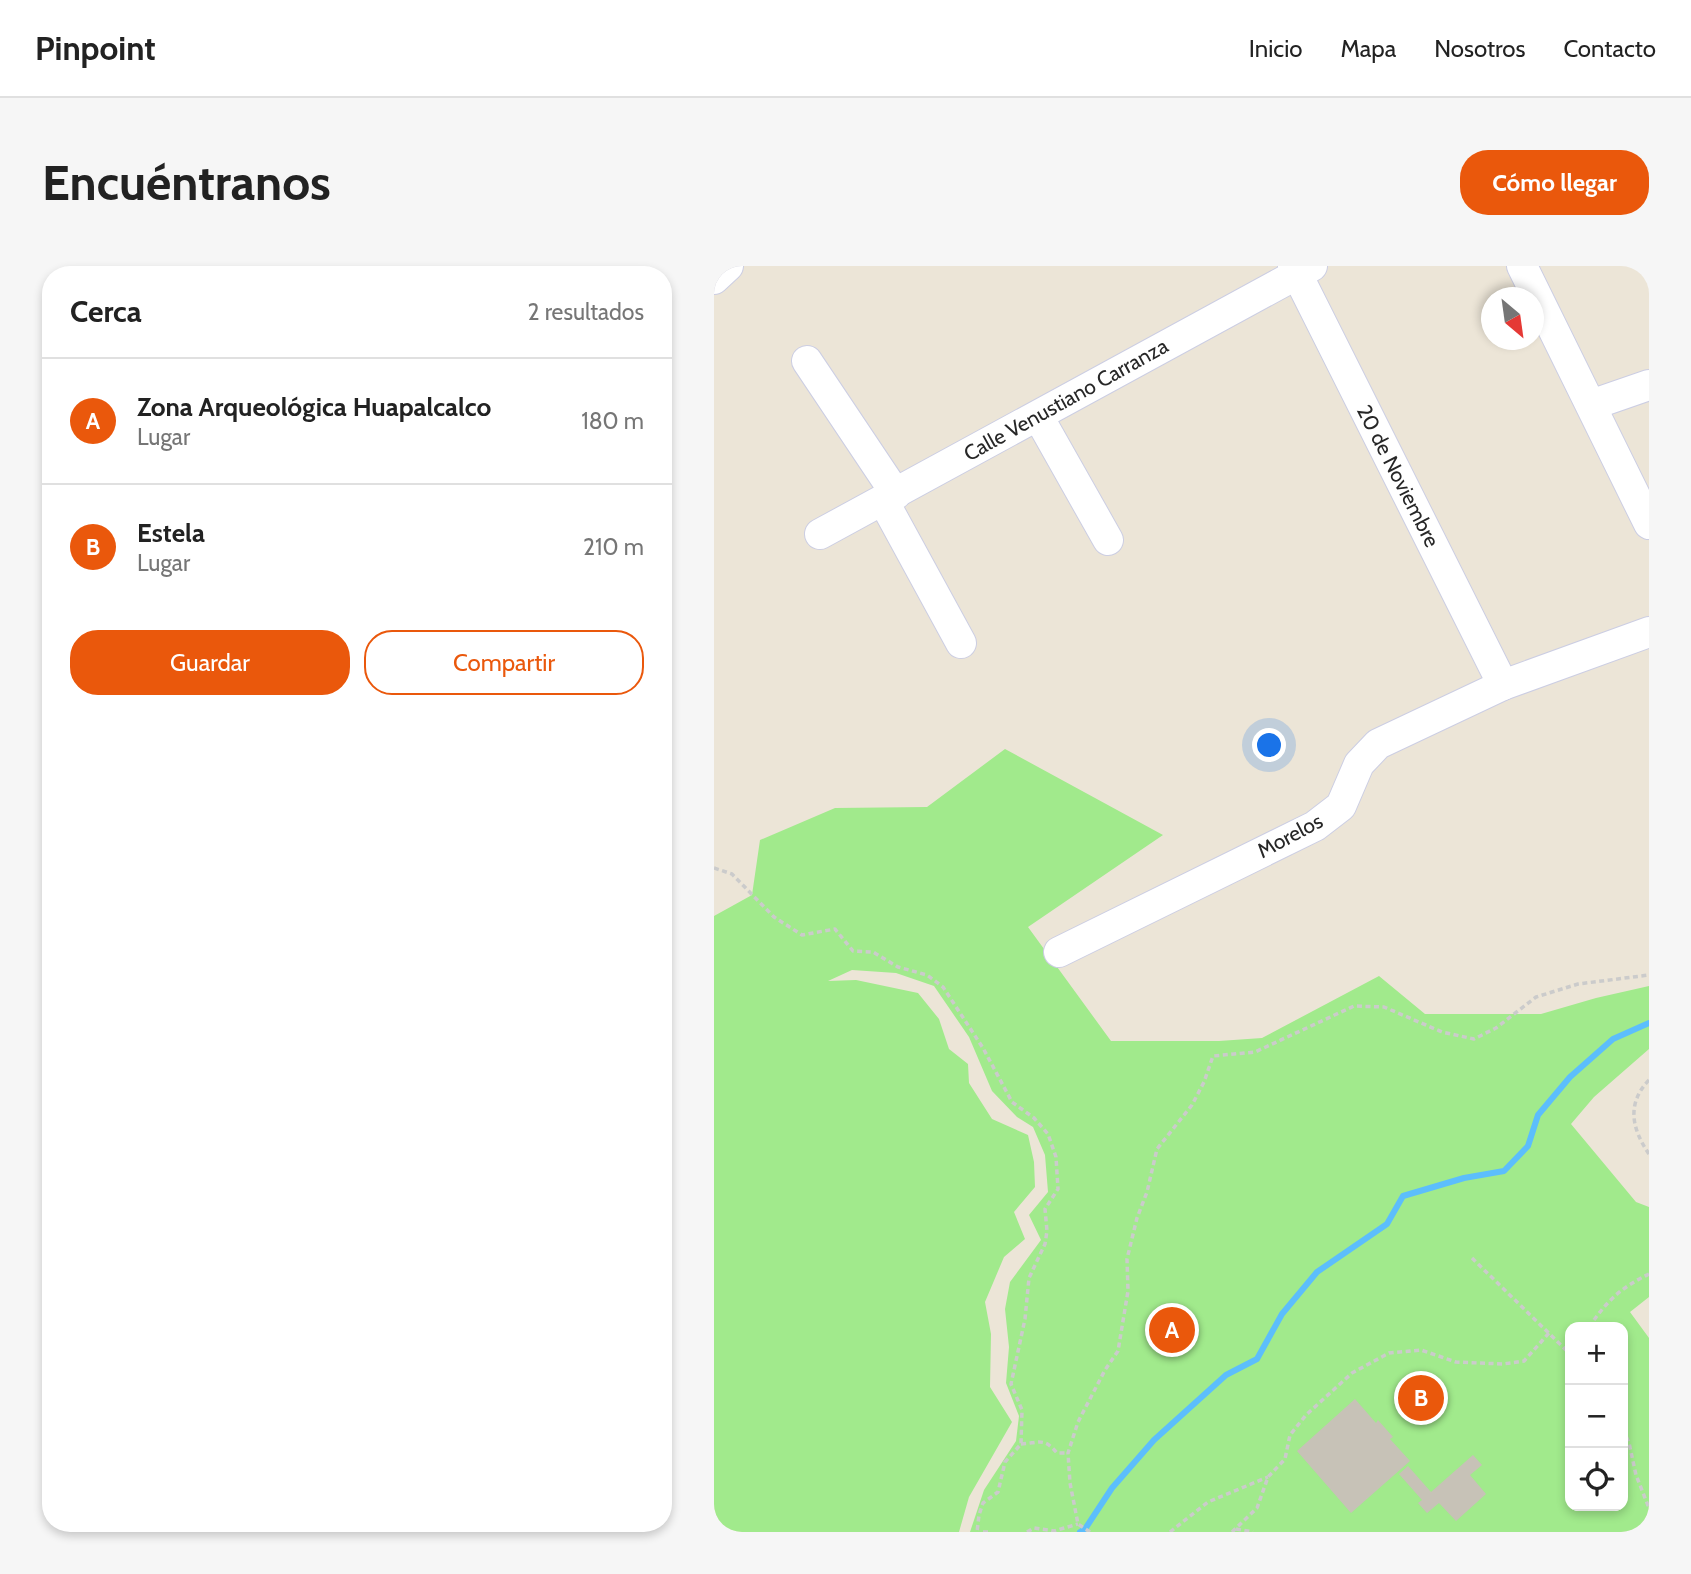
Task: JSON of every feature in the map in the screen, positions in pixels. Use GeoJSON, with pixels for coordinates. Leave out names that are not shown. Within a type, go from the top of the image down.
{"type":"FeatureCollection","features":[{"type":"Feature","properties":{"kind":"street"},"geometry":{"type":"LineString","coordinates":[[714,279],[728,266]]}},
{"type":"Feature","properties":{"kind":"street"},"geometry":{"type":"LineString","coordinates":[[1522,266],[1649,524]]}},
{"type":"Feature","properties":{"kind":"street","name":"Calle Venustiano Carranza"},"geometry":{"type":"LineString","coordinates":[[820,534],[1301,269]]}},
{"type":"Feature","properties":{"kind":"street","name":"20 de Noviembre"},"geometry":{"type":"LineString","coordinates":[[1301,269],[1503,685]]}},
{"type":"Feature","properties":{"kind":"street"},"geometry":{"type":"LineString","coordinates":[[807,361],[889,497],[961,643]]}},
{"type":"Feature","properties":{"kind":"street"},"geometry":{"type":"LineString","coordinates":[[1591,405],[1649,385]]}},
{"type":"Feature","properties":{"kind":"street"},"geometry":{"type":"LineString","coordinates":[[1038,416],[1108,541]]}},
{"type":"Feature","properties":{"kind":"street","name":"Morelos"},"geometry":{"type":"LineString","coordinates":[[1059,952],[1315,826],[1341,806],[1359,764],[1378,744],[1503,685],[1649,632]]}},
{"type":"Feature","properties":{"kind":"path"},"geometry":{"type":"LineString","coordinates":[[714,868],[732,874],[774,917],[802,935],[835,929],[853,951],[873,952],[898,967],[927,975],[943,987],[983,1048],[1012,1102],[1034,1118],[1048,1134],[1056,1157],[1058,1189],[1045,1209],[1045,1244],[1029,1279],[1025,1320],[1011,1384],[1021,1410],[1021,1444]]}},
{"type":"Feature","properties":{"kind":"path"},"geometry":{"type":"LineString","coordinates":[[1090,1532],[1078,1524],[1070,1483],[1068,1453],[1078,1422],[1118,1351],[1128,1291],[1127,1259],[1157,1149],[1192,1105],[1213,1056],[1255,1052],[1354,1006],[1384,1007],[1442,1032],[1474,1039],[1496,1028],[1536,997],[1578,984],[1649,975]]}},
{"type":"Feature","properties":{"kind":"path"},"geometry":{"type":"LineString","coordinates":[[1649,1080],[1633,1108],[1637,1136],[1649,1154]]}},
{"type":"Feature","properties":{"kind":"path"},"geometry":{"type":"LineString","coordinates":[[1472,1258],[1565,1347]]}},
{"type":"Feature","properties":{"kind":"path"},"geometry":{"type":"LineString","coordinates":[[1592,1322],[1607,1301],[1631,1283],[1649,1274]]}},
{"type":"Feature","properties":{"kind":"path"},"geometry":{"type":"LineString","coordinates":[[1170,1532],[1208,1502],[1268,1477],[1285,1459],[1290,1435],[1306,1415],[1352,1373],[1389,1353],[1421,1350],[1457,1362],[1503,1364],[1524,1361],[1549,1333]]}},
{"type":"Feature","properties":{"kind":"path"},"geometry":{"type":"LineString","coordinates":[[977,1532],[983,1503],[998,1492],[1005,1462],[1021,1444],[1041,1441],[1050,1444],[1057,1453],[1068,1453]]}},
{"type":"Feature","properties":{"kind":"path"},"geometry":{"type":"LineString","coordinates":[[1628,1441],[1636,1475],[1649,1508]]}},
{"type":"Feature","properties":{"kind":"path"},"geometry":{"type":"LineString","coordinates":[[1234,1531],[1258,1508],[1268,1477]]}},
{"type":"Feature","properties":{"kind":"path"},"geometry":{"type":"LineString","coordinates":[[1027,1532],[1034,1528],[1054,1531],[1078,1524]]}},
{"type":"Feature","properties":{"kind":"path"},"geometry":{"type":"LineString","coordinates":[[1234,1531],[1253,1532]]}},
{"type":"Feature","properties":{"kind":"path"},"geometry":{"type":"LineString","coordinates":[[983,1532],[991,1532]]}},
{"type":"Feature","properties":{"kind":"green space"},"geometry":{"type":"Polygon","coordinates":[[[1005,749],[1163,835],[1028,927],[1111,1041],[1219,1041],[1262,1038],[1379,976],[1425,1014],[1541,1014],[1649,986],[1649,1049],[1594,1097],[1571,1124],[1636,1202],[1649,1207],[1649,1297],[1630,1312],[1649,1338],[1649,1532],[970,1532],[984,1490],[1016,1441],[1019,1416],[1006,1383],[1009,1347],[1005,1309],[1010,1282],[1041,1240],[1029,1215],[1048,1192],[1045,1155],[1033,1127],[1017,1117],[992,1091],[969,1037],[934,986],[896,973],[852,970],[828,981],[856,980],[918,993],[939,1019],[949,1049],[968,1064],[969,1083],[992,1119],[1028,1135],[1034,1162],[1035,1187],[1014,1212],[1025,1239],[1004,1257],[985,1302],[991,1334],[990,1387],[1012,1422],[969,1497],[959,1532],[714,1532],[714,916],[752,895],[760,840],[835,808],[927,807],[1005,749]]]}},
{"type":"Feature","properties":{"kind":"building"},"geometry":{"type":"Polygon","coordinates":[[[1422,1390],[1429,1398],[1421,1405],[1413,1397],[1422,1390]]]}},
{"type":"Feature","properties":{"kind":"building"},"geometry":{"type":"Polygon","coordinates":[[[1355,1399],[1376,1423],[1378,1420],[1393,1437],[1390,1439],[1410,1461],[1351,1513],[1297,1451],[1355,1399]]]}},
{"type":"Feature","properties":{"kind":"building"},"geometry":{"type":"Polygon","coordinates":[[[1473,1455],[1482,1465],[1470,1475],[1486,1494],[1456,1521],[1439,1503],[1427,1513],[1418,1503],[1422,1500],[1399,1474],[1408,1466],[1431,1492],[1473,1455]]]}},
{"type":"Feature","properties":{"kind":"waterway"},"geometry":{"type":"LineString","coordinates":[[1080,1532],[1085,1529],[1112,1488],[1154,1440],[1226,1375],[1257,1359],[1282,1314],[1317,1272],[1387,1224],[1403,1196],[1464,1178],[1504,1171],[1528,1146],[1538,1115],[1570,1077],[1613,1039],[1649,1023]]}},
{"type":"Feature","properties":{"kind":"place","name":"Zona Arqueológica Huapalcalco"},"geometry":{"type":"Point","coordinates":[1172,1330]}},
{"type":"Feature","properties":{"kind":"place","name":"Estela"},"geometry":{"type":"Point","coordinates":[1421,1398]}}]}
